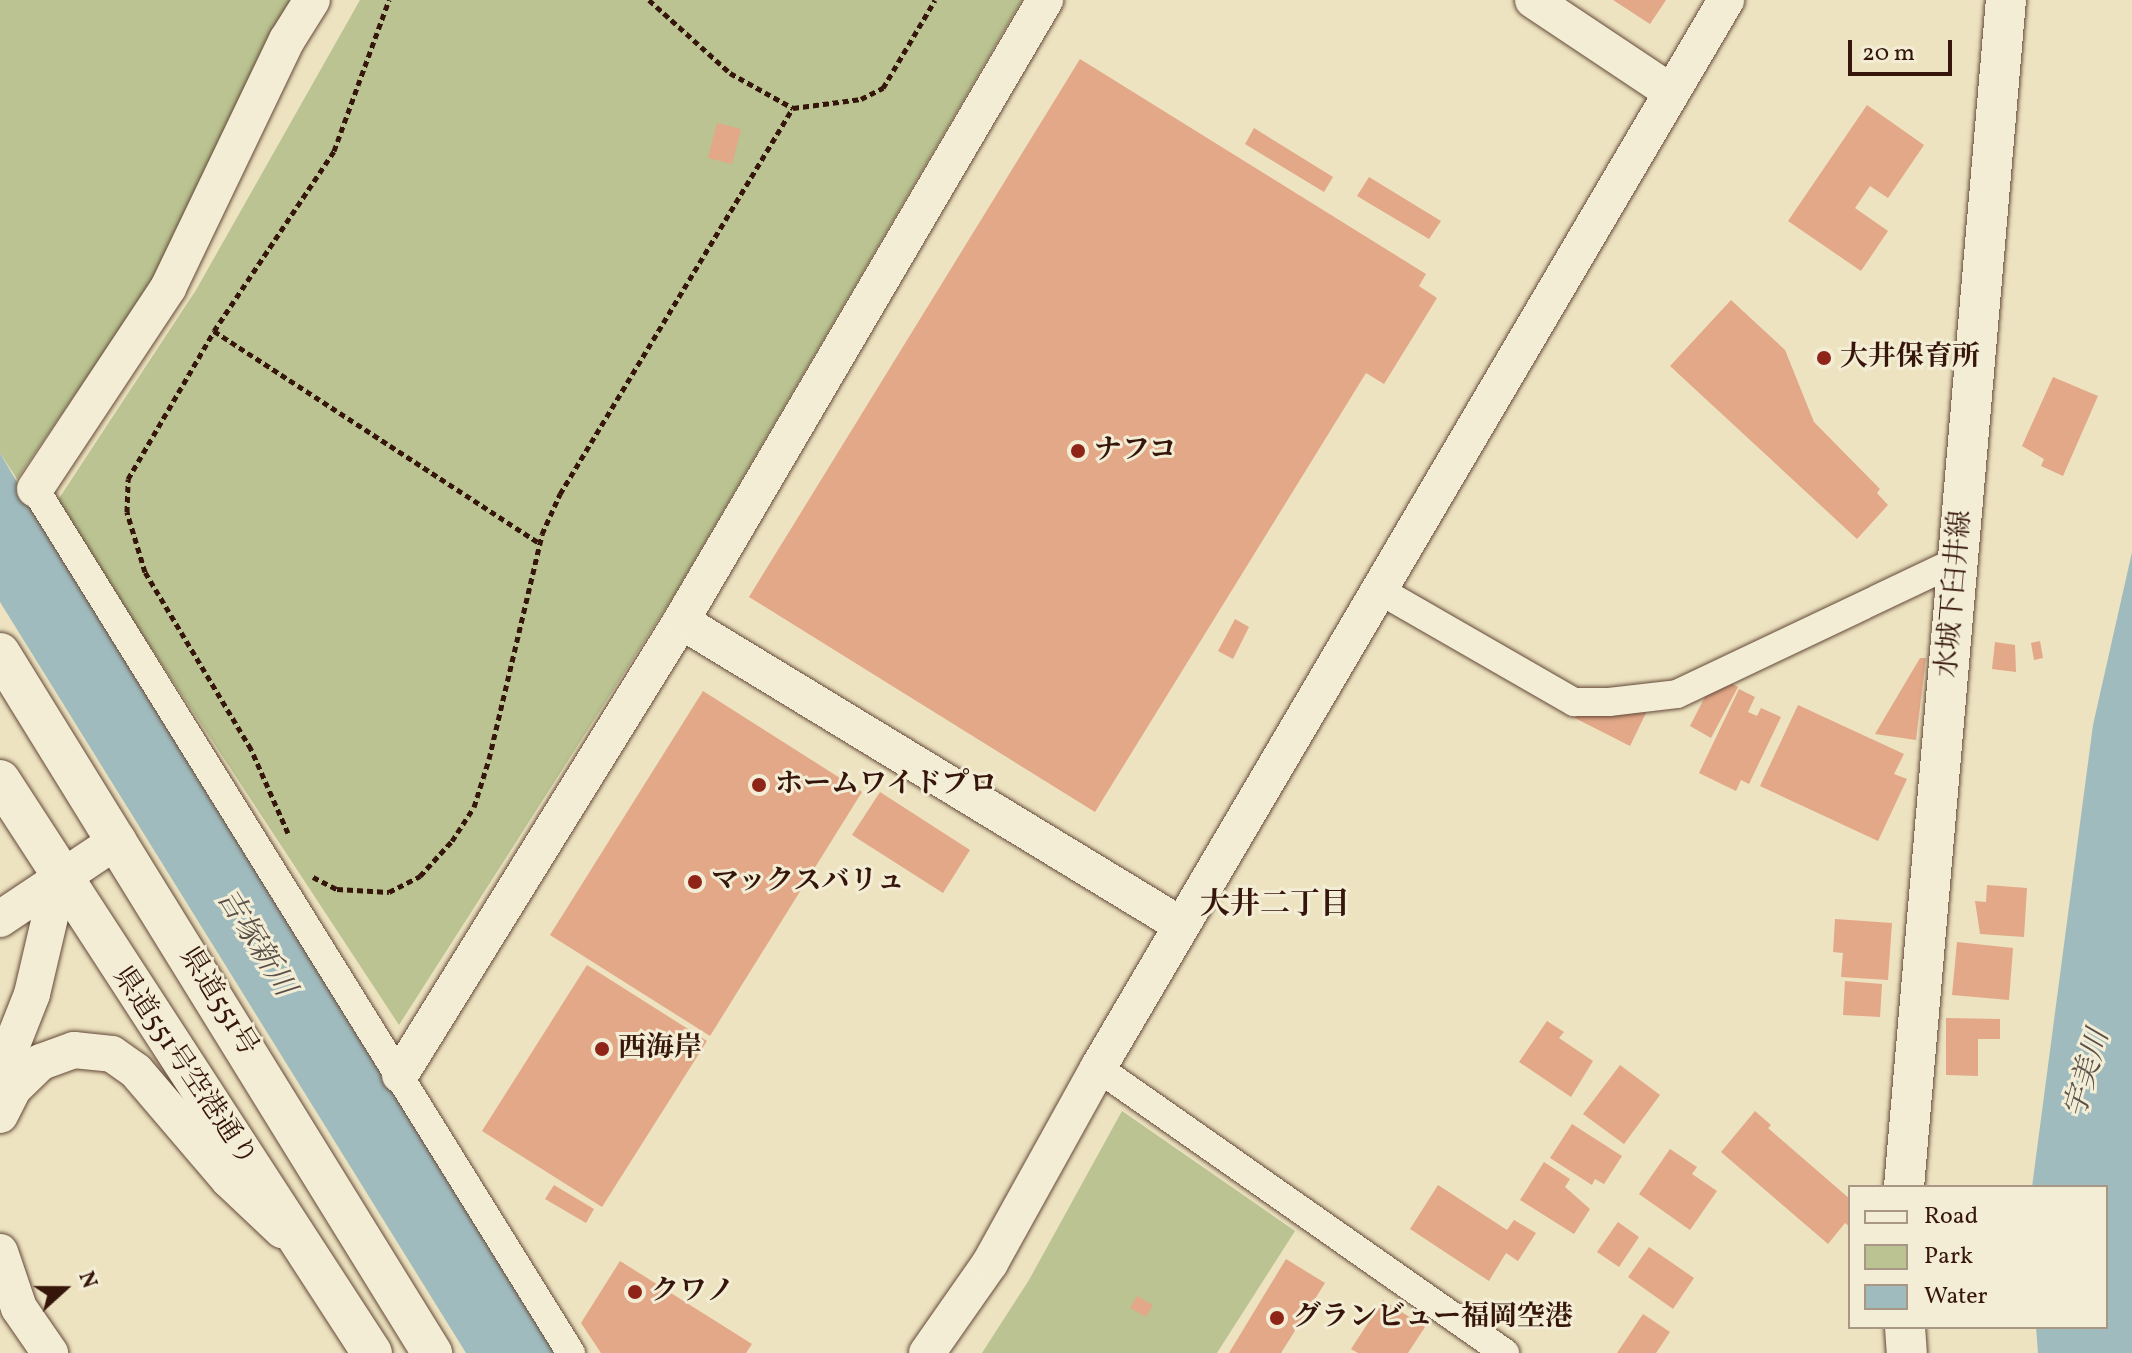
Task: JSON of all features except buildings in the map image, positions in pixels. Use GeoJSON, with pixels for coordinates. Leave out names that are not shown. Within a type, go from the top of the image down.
{"type":"FeatureCollection","features":[{"type":"Feature","properties":{"kind":"main road","name":"水城下臼井線"},"geometry":{"type":"LineString","coordinates":[[1904,1185],[2006,0]]}},
{"type":"Feature","properties":{"kind":"main road","name":"県道551号"},"geometry":{"type":"LineString","coordinates":[[0,653],[432,1353]]}},
{"type":"Feature","properties":{"kind":"main road","name":"県道551号空港通り"},"geometry":{"type":"LineString","coordinates":[[0,780],[59,879],[372,1353]]}},
{"type":"Feature","properties":{"kind":"main road"},"geometry":{"type":"LineString","coordinates":[[1905,1329],[1907,1353]]}},
{"type":"Feature","properties":{"kind":"street"},"geometry":{"type":"LineString","coordinates":[[312,0],[287,40],[168,288],[35,489],[571,1353]]}},
{"type":"Feature","properties":{"kind":"street"},"geometry":{"type":"LineString","coordinates":[[400,1075],[681,621],[1045,0]]}},
{"type":"Feature","properties":{"kind":"street"},"geometry":{"type":"LineString","coordinates":[[1533,0],[1671,92]]}},
{"type":"Feature","properties":{"kind":"street"},"geometry":{"type":"LineString","coordinates":[[927,1353],[990,1263],[1181,925],[1726,0]]}},
{"type":"Feature","properties":{"kind":"street"},"geometry":{"type":"LineString","coordinates":[[1379,590],[1574,702],[1609,702],[1677,694],[1959,560]]}},
{"type":"Feature","properties":{"kind":"street"},"geometry":{"type":"LineString","coordinates":[[681,621],[1181,925]]}},
{"type":"Feature","properties":{"kind":"street"},"geometry":{"type":"LineString","coordinates":[[0,919],[118,840]]}},
{"type":"Feature","properties":{"kind":"street"},"geometry":{"type":"LineString","coordinates":[[0,1075],[32,994],[59,879]]}},
{"type":"Feature","properties":{"kind":"street"},"geometry":{"type":"LineString","coordinates":[[0,1115],[13,1089],[41,1062],[74,1050],[112,1054],[136,1071],[229,1180],[312,1259]]}},
{"type":"Feature","properties":{"kind":"street"},"geometry":{"type":"LineString","coordinates":[[1098,1068],[1505,1353]]}},
{"type":"Feature","properties":{"kind":"street"},"geometry":{"type":"LineString","coordinates":[[0,1252],[19,1308],[50,1353]]}},
{"type":"Feature","properties":{"kind":"path"},"geometry":{"type":"LineString","coordinates":[[292,841],[251,749],[145,572],[127,512],[128,479],[214,331],[334,151],[389,0]]}},
{"type":"Feature","properties":{"kind":"path"},"geometry":{"type":"LineString","coordinates":[[649,0],[730,73],[793,108],[850,101],[883,88],[935,0]]}},
{"type":"Feature","properties":{"kind":"path"},"geometry":{"type":"LineString","coordinates":[[305,866],[312,877],[337,889],[389,892],[420,876],[452,841],[474,807],[489,759],[539,543],[560,494],[793,108]]}},
{"type":"Feature","properties":{"kind":"path"},"geometry":{"type":"LineString","coordinates":[[214,331],[539,543]]}},
{"type":"Feature","properties":{"kind":"green space"},"geometry":{"type":"Polygon","coordinates":[[[0,0],[295,0],[154,279],[17,479],[0,453],[0,0]]]}},
{"type":"Feature","properties":{"kind":"green space"},"geometry":{"type":"Polygon","coordinates":[[[360,0],[1022,0],[674,595],[399,1025],[56,503],[196,290],[360,0]]]}},
{"type":"Feature","properties":{"kind":"green space"},"geometry":{"type":"Polygon","coordinates":[[[1122,1111],[1295,1231],[1217,1353],[982,1353],[1029,1280],[1122,1111]]]}},
{"type":"Feature","properties":{"kind":"water","name":"吉塚新川"},"geometry":{"type":"Polygon","coordinates":[[[0,453],[557,1353],[466,1353],[0,602],[0,453]]]}},
{"type":"Feature","properties":{"kind":"water","name":"宇美川"},"geometry":{"type":"Polygon","coordinates":[[[2132,552],[2132,1353],[2038,1353],[2036,1329],[2108,1329],[2108,1185],[2032,1185],[2093,725],[2132,552]]]}},
{"type":"Feature","properties":{"kind":"place","name":"大井保育所"},"geometry":{"type":"Point","coordinates":[1824,358]}},
{"type":"Feature","properties":{"kind":"place","name":"ナフコ"},"geometry":{"type":"Point","coordinates":[1078,451]}},
{"type":"Feature","properties":{"kind":"place","name":"ホームワイドプロ"},"geometry":{"type":"Point","coordinates":[759,785]}},
{"type":"Feature","properties":{"kind":"place","name":"マックスバリュ"},"geometry":{"type":"Point","coordinates":[695,882]}},
{"type":"Feature","properties":{"kind":"place","name":"西海岸"},"geometry":{"type":"Point","coordinates":[602,1049]}},
{"type":"Feature","properties":{"kind":"place","name":"クワノ"},"geometry":{"type":"Point","coordinates":[635,1292]}},
{"type":"Feature","properties":{"kind":"place","name":"グランビュー福岡空港"},"geometry":{"type":"Point","coordinates":[1277,1318]}},
{"type":"Feature","properties":{"kind":"district","name":"大井二丁目"},"geometry":{"type":"Point","coordinates":[1275,905]}}]}
